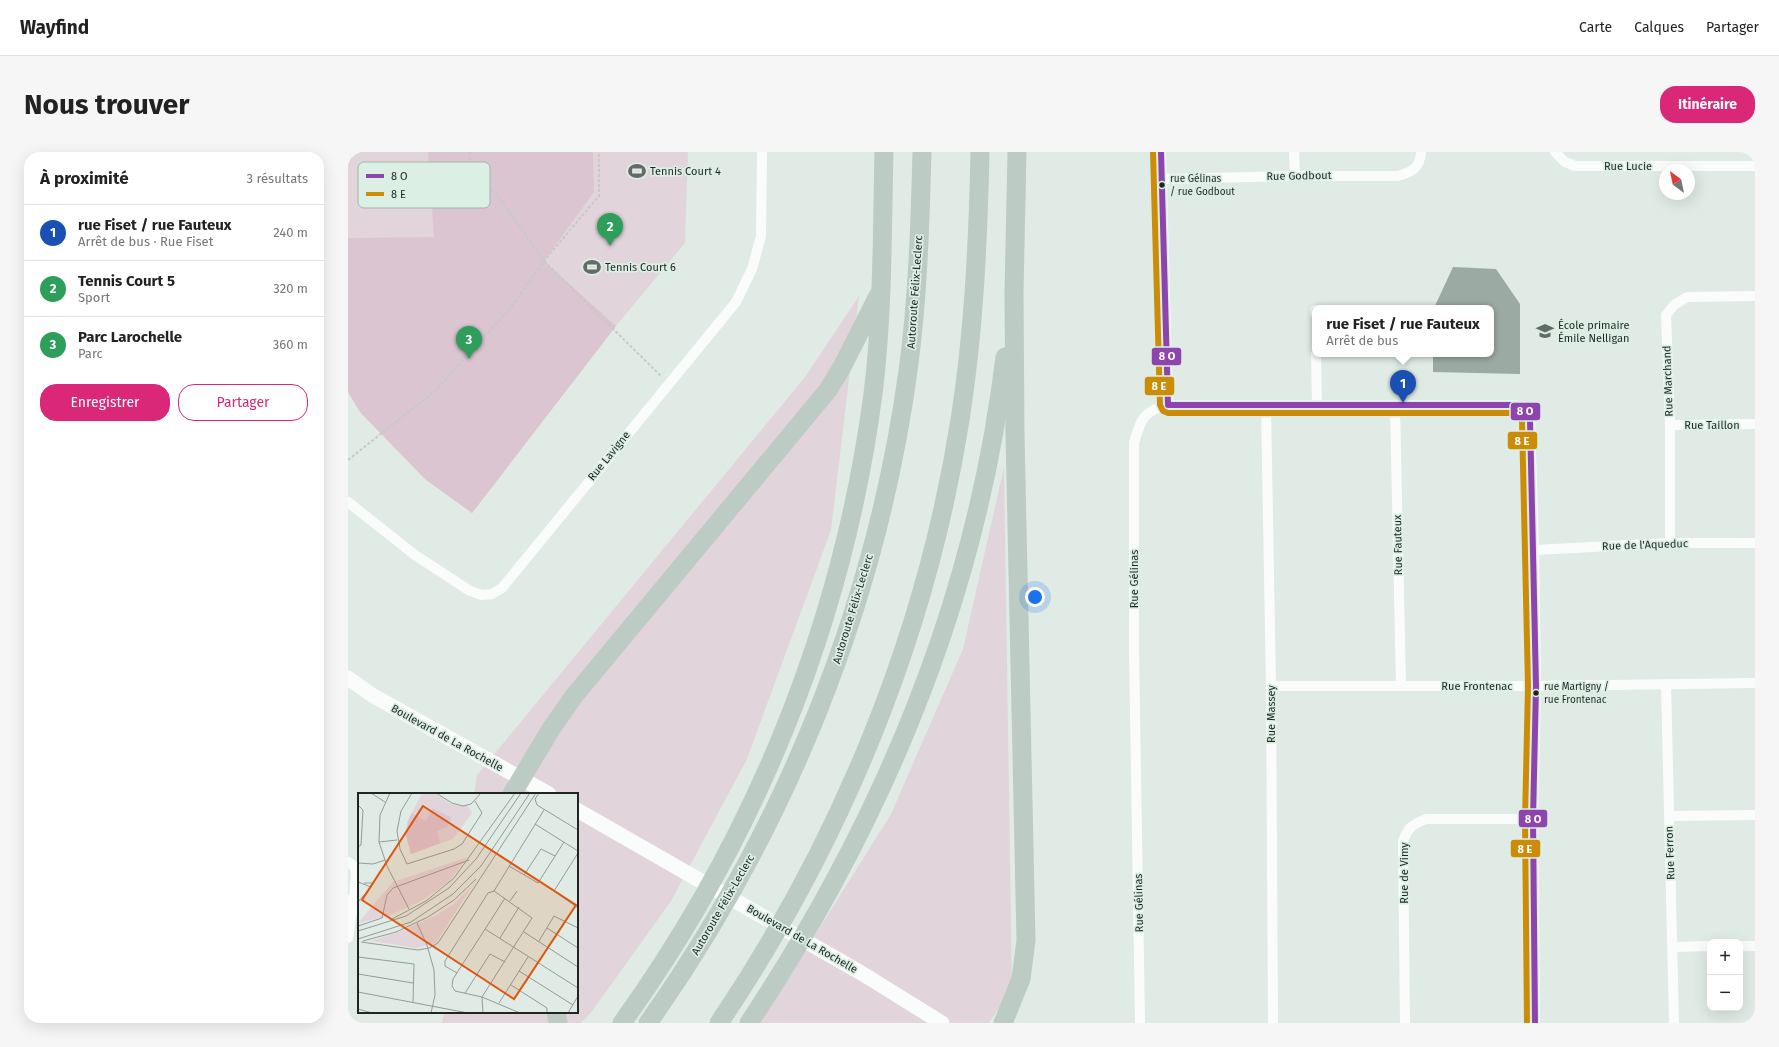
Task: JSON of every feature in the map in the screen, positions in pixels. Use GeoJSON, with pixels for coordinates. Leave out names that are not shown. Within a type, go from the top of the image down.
{"type":"FeatureCollection","features":[{"type":"Feature","properties":{"kind":"highway"},"geometry":{"type":"LineString","coordinates":[[622,1023],[680,935],[726,855],[774,758],[810,663],[828,607],[844,548],[863,463],[875,373],[881,291],[884,152]]}},
{"type":"Feature","properties":{"kind":"highway","name":"Autoroute Félix-Leclerc"},"geometry":{"type":"LineString","coordinates":[[648,1023],[684,972],[720,913],[772,817],[814,724],[857,601],[886,491],[906,385],[918,271],[922,152]]}},
{"type":"Feature","properties":{"kind":"highway"},"geometry":{"type":"LineString","coordinates":[[719,1023],[777,932],[832,828],[879,718],[919,599],[936,538],[949,478],[966,372],[977,265],[980,152]]}},
{"type":"Feature","properties":{"kind":"highway"},"geometry":{"type":"LineString","coordinates":[[1003,1023],[1021,979],[1026,940],[1016,509],[1014,292],[1017,152]]}},
{"type":"Feature","properties":{"kind":"highway"},"geometry":{"type":"LineString","coordinates":[[517,786],[551,729],[574,696],[828,390],[842,367],[881,291]]}},
{"type":"Feature","properties":{"kind":"highway"},"geometry":{"type":"LineString","coordinates":[[749,1023],[800,942],[864,826],[890,770],[931,668],[958,583],[975,521],[993,434],[1014,292]]}},
{"type":"Feature","properties":{"kind":"highway"},"geometry":{"type":"LineString","coordinates":[[556,1013],[558,1023]]}},
{"type":"Feature","properties":{"kind":"street","name":"Rue Lavigne"},"geometry":{"type":"LineString","coordinates":[[348,502],[415,555],[470,591],[482,595],[492,594],[502,588],[736,302],[752,269],[761,236],[762,152]]}},
{"type":"Feature","properties":{"kind":"street"},"geometry":{"type":"LineString","coordinates":[[1161,152],[1168,405],[1515,404],[1524,409],[1530,419],[1536,686],[1534,819],[1535,1023]]}},
{"type":"Feature","properties":{"kind":"street"},"geometry":{"type":"LineString","coordinates":[[1294,152],[1295,176]]}},
{"type":"Feature","properties":{"kind":"street","name":"Rue Godbout"},"geometry":{"type":"LineString","coordinates":[[1162,179],[1295,176],[1398,176],[1412,172],[1417,167],[1421,159],[1421,152]]}},
{"type":"Feature","properties":{"kind":"street","name":"Rue Lucie"},"geometry":{"type":"LineString","coordinates":[[1555,152],[1565,162],[1575,166],[1755,166]]}},
{"type":"Feature","properties":{"kind":"street","name":"Rue Marchand"},"geometry":{"type":"LineString","coordinates":[[1670,543],[1670,425],[1666,314],[1674,305],[1687,297],[1755,296]]}},
{"type":"Feature","properties":{"kind":"street"},"geometry":{"type":"LineString","coordinates":[[1316,357],[1317,404]]}},
{"type":"Feature","properties":{"kind":"street","name":"Rue Fauteux"},"geometry":{"type":"LineString","coordinates":[[1395,404],[1402,685]]}},
{"type":"Feature","properties":{"kind":"street","name":"Rue Gélinas"},"geometry":{"type":"LineString","coordinates":[[1140,1023],[1134,649],[1134,443],[1140,423],[1153,409],[1168,405]]}},
{"type":"Feature","properties":{"kind":"street","name":"Rue Massey"},"geometry":{"type":"LineString","coordinates":[[1266,405],[1271,686],[1272,1023]]}},
{"type":"Feature","properties":{"kind":"street","name":"Rue Taillon"},"geometry":{"type":"LineString","coordinates":[[1670,425],[1755,424]]}},
{"type":"Feature","properties":{"kind":"street","name":"Rue de l'Aqueduc"},"geometry":{"type":"LineString","coordinates":[[1534,550],[1670,543],[1755,543]]}},
{"type":"Feature","properties":{"kind":"street","name":"Boulevard de La Rochelle"},"geometry":{"type":"LineString","coordinates":[[348,678],[378,699],[517,786],[545,793]]}},
{"type":"Feature","properties":{"kind":"street","name":"Rue Frontenac"},"geometry":{"type":"LineString","coordinates":[[1271,686],[1536,686],[1755,682]]}},
{"type":"Feature","properties":{"kind":"street","name":"Rue Ferron"},"geometry":{"type":"LineString","coordinates":[[1666,684],[1674,947],[1674,1023]]}},
{"type":"Feature","properties":{"kind":"street","name":"Boulevard de La Rochelle"},"geometry":{"type":"LineString","coordinates":[[578,811],[827,954],[942,1023]]}},
{"type":"Feature","properties":{"kind":"street"},"geometry":{"type":"LineString","coordinates":[[1669,816],[1755,815]]}},
{"type":"Feature","properties":{"kind":"street","name":"Rue de Vimy"},"geometry":{"type":"LineString","coordinates":[[1405,1023],[1403,841],[1407,830],[1415,823],[1426,819],[1534,819]]}},
{"type":"Feature","properties":{"kind":"street"},"geometry":{"type":"LineString","coordinates":[[348,862],[354,866],[356,873],[351,899],[348,938]]}},
{"type":"Feature","properties":{"kind":"street"},"geometry":{"type":"LineString","coordinates":[[1674,947],[1707,946]]}},
{"type":"Feature","properties":{"kind":"street"},"geometry":{"type":"LineString","coordinates":[[1743,946],[1755,946]]}},
{"type":"Feature","properties":{"kind":"path"},"geometry":{"type":"LineString","coordinates":[[470,152],[471,162]]}},
{"type":"Feature","properties":{"kind":"path"},"geometry":{"type":"LineString","coordinates":[[348,460],[435,391],[512,306],[548,256],[598,196],[599,152]]}},
{"type":"Feature","properties":{"kind":"path"},"geometry":{"type":"LineString","coordinates":[[490,188],[496,193],[544,261],[669,384]]}},
{"type":"Feature","properties":{"kind":"shaded area"},"geometry":{"type":"Polygon","coordinates":[[[348,152],[688,152],[685,243],[616,326],[472,513],[425,479],[360,412],[348,392],[348,152]]]}},
{"type":"Feature","properties":{"kind":"shaded area"},"geometry":{"type":"Polygon","coordinates":[[[428,152],[593,152],[594,192],[544,261],[616,326],[472,513],[425,479],[360,412],[348,392],[348,238],[434,237],[432,208],[490,208],[490,162],[429,162],[428,152]]]}},
{"type":"Feature","properties":{"kind":"shaded area"},"geometry":{"type":"Polygon","coordinates":[[[859,296],[831,530],[747,759],[671,901],[593,1010],[581,1023],[442,1023],[444,1013],[578,1013],[578,793],[474,793],[477,775],[805,377],[859,296]]]}},
{"type":"Feature","properties":{"kind":"shaded area"},"geometry":{"type":"Polygon","coordinates":[[[1004,467],[1012,987],[989,1023],[760,1023],[891,814],[963,649],[1004,467]]]}},
{"type":"Feature","properties":{"kind":"building"},"geometry":{"type":"Polygon","coordinates":[[[1453,267],[1496,269],[1520,304],[1520,374],[1433,372],[1433,357],[1494,357],[1494,305],[1435,305],[1453,267]]]}},
{"type":"Feature","properties":{"kind":"transit line"},"geometry":{"type":"LineString","coordinates":[[1153,152],[1160,405],[1163,411],[1168,413],[1513,413],[1518,415],[1522,421],[1528,686],[1525,819],[1527,1023]]}},
{"type":"Feature","properties":{"kind":"transit line"},"geometry":{"type":"LineString","coordinates":[[1161,152],[1168,405],[1515,405],[1524,409],[1530,419],[1536,686],[1533,819],[1535,1023]]}},
{"type":"Feature","properties":{"kind":"place","name":"Tennis Court 4"},"geometry":{"type":"Point","coordinates":[637,171]}},
{"type":"Feature","properties":{"kind":"place","name":"rue Gélinas / rue Godbout"},"geometry":{"type":"Point","coordinates":[1162,185]}},
{"type":"Feature","properties":{"kind":"place","name":"Tennis Court 5"},"geometry":{"type":"Point","coordinates":[610,246]}},
{"type":"Feature","properties":{"kind":"place","name":"Tennis Court 6"},"geometry":{"type":"Point","coordinates":[592,267]}},
{"type":"Feature","properties":{"kind":"place","name":"École primaire Émile Nelligan"},"geometry":{"type":"Point","coordinates":[1545,331]}},
{"type":"Feature","properties":{"kind":"place","name":"Parc Larochelle"},"geometry":{"type":"Point","coordinates":[469,359]}},
{"type":"Feature","properties":{"kind":"place","name":"rue Fiset / rue Fauteux"},"geometry":{"type":"Point","coordinates":[1403,403]}},
{"type":"Feature","properties":{"kind":"place","name":"rue Martigny / rue Frontenac"},"geometry":{"type":"Point","coordinates":[1536,693]}}]}
